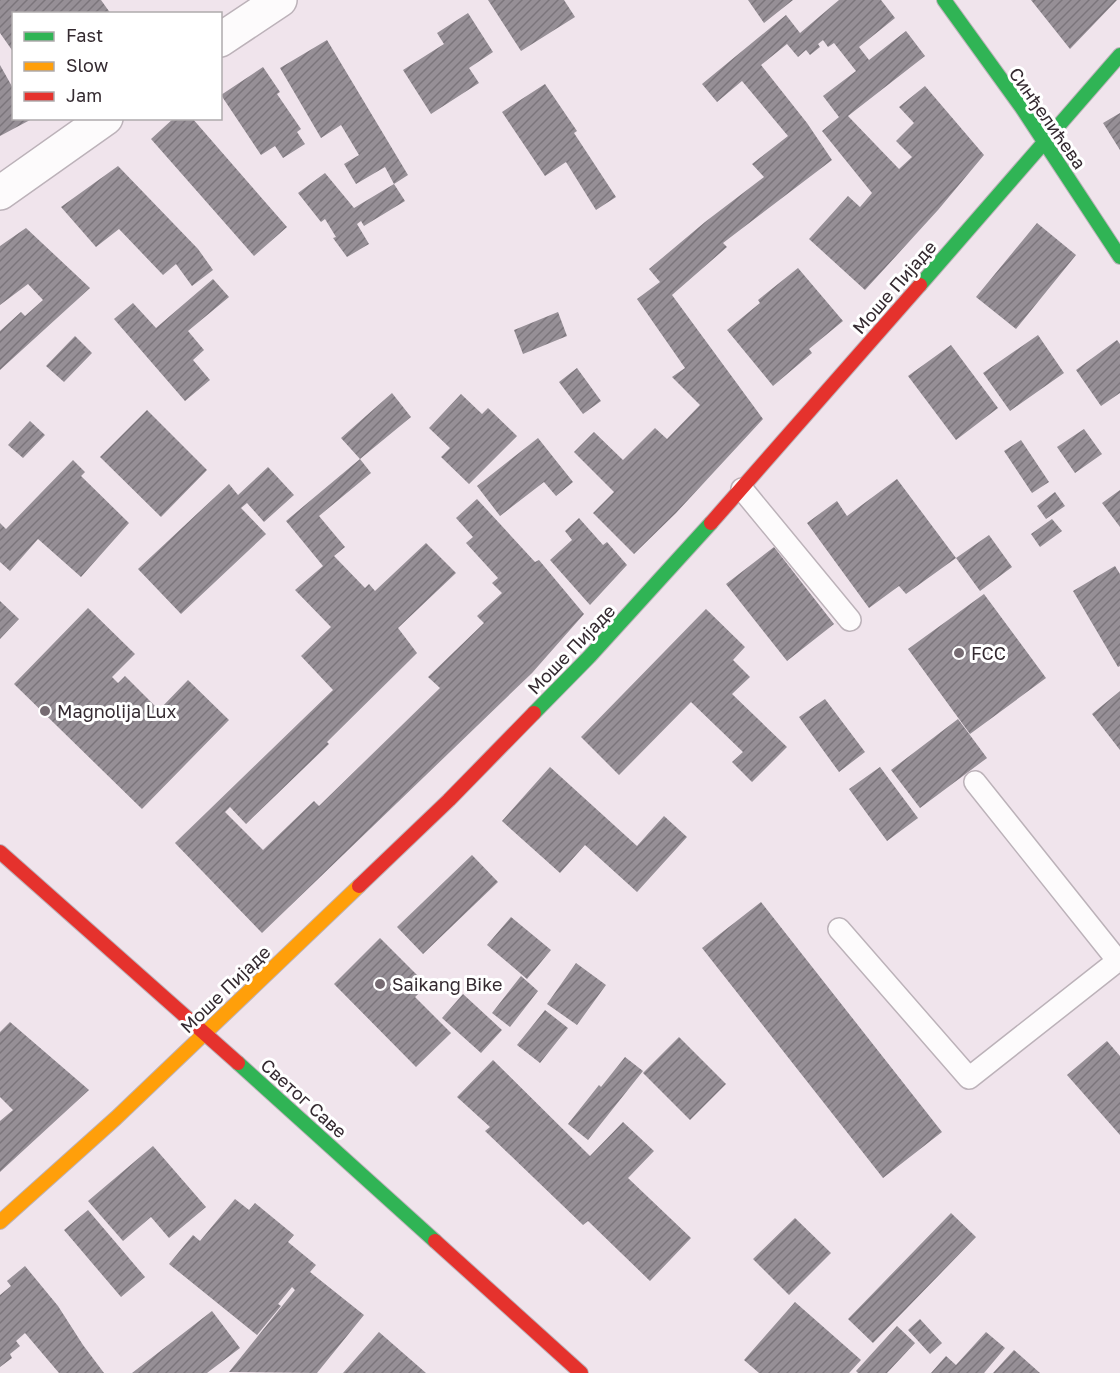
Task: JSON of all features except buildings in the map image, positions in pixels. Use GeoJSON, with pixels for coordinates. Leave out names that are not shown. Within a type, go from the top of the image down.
{"type":"FeatureCollection","features":[{"type":"Feature","properties":{"kind":"main road","name":"Синђелићева"},"geometry":{"type":"LineString","coordinates":[[944,0],[1045,143],[1120,257]]}},
{"type":"Feature","properties":{"kind":"main road","name":"Моше Пијаде"},"geometry":{"type":"LineString","coordinates":[[0,1222],[116,1118],[449,800],[589,657],[742,489],[1120,55]]}},
{"type":"Feature","properties":{"kind":"main road","name":"Светог Саве"},"geometry":{"type":"LineString","coordinates":[[0,852],[206,1033],[581,1373]]}},
{"type":"Feature","properties":{"kind":"street"},"geometry":{"type":"LineString","coordinates":[[222,39],[280,0]]}},
{"type":"Feature","properties":{"kind":"street"},"geometry":{"type":"LineString","coordinates":[[0,193],[103,120]]}},
{"type":"Feature","properties":{"kind":"lane"},"geometry":{"type":"LineString","coordinates":[[742,489],[850,620]]}},
{"type":"Feature","properties":{"kind":"lane"},"geometry":{"type":"LineString","coordinates":[[839,929],[969,1078],[1119,960],[975,782]]}},
{"type":"Feature","properties":{"kind":"traffic: fast"},"geometry":{"type":"LineString","coordinates":[[944,0],[1022,108],[1120,257]]}},
{"type":"Feature","properties":{"kind":"traffic: fast"},"geometry":{"type":"LineString","coordinates":[[920,285],[1120,55]]}},
{"type":"Feature","properties":{"kind":"traffic: fast"},"geometry":{"type":"LineString","coordinates":[[534,713],[589,657],[711,523]]}},
{"type":"Feature","properties":{"kind":"traffic: fast"},"geometry":{"type":"LineString","coordinates":[[238,1063],[435,1241]]}},
{"type":"Feature","properties":{"kind":"traffic: slow"},"geometry":{"type":"LineString","coordinates":[[0,1222],[116,1118],[359,886]]}},
{"type":"Feature","properties":{"kind":"traffic: jam"},"geometry":{"type":"LineString","coordinates":[[711,523],[920,285]]}},
{"type":"Feature","properties":{"kind":"traffic: jam"},"geometry":{"type":"LineString","coordinates":[[359,886],[449,800],[534,713]]}},
{"type":"Feature","properties":{"kind":"traffic: jam"},"geometry":{"type":"LineString","coordinates":[[0,852],[238,1063]]}},
{"type":"Feature","properties":{"kind":"traffic: jam"},"geometry":{"type":"LineString","coordinates":[[435,1241],[581,1373]]}},
{"type":"Feature","properties":{"kind":"place","name":"FCC"},"geometry":{"type":"Point","coordinates":[959,653]}},
{"type":"Feature","properties":{"kind":"place","name":"Magnolija Lux"},"geometry":{"type":"Point","coordinates":[45,711]}},
{"type":"Feature","properties":{"kind":"place","name":"Saikang Bike"},"geometry":{"type":"Point","coordinates":[380,984]}}]}
